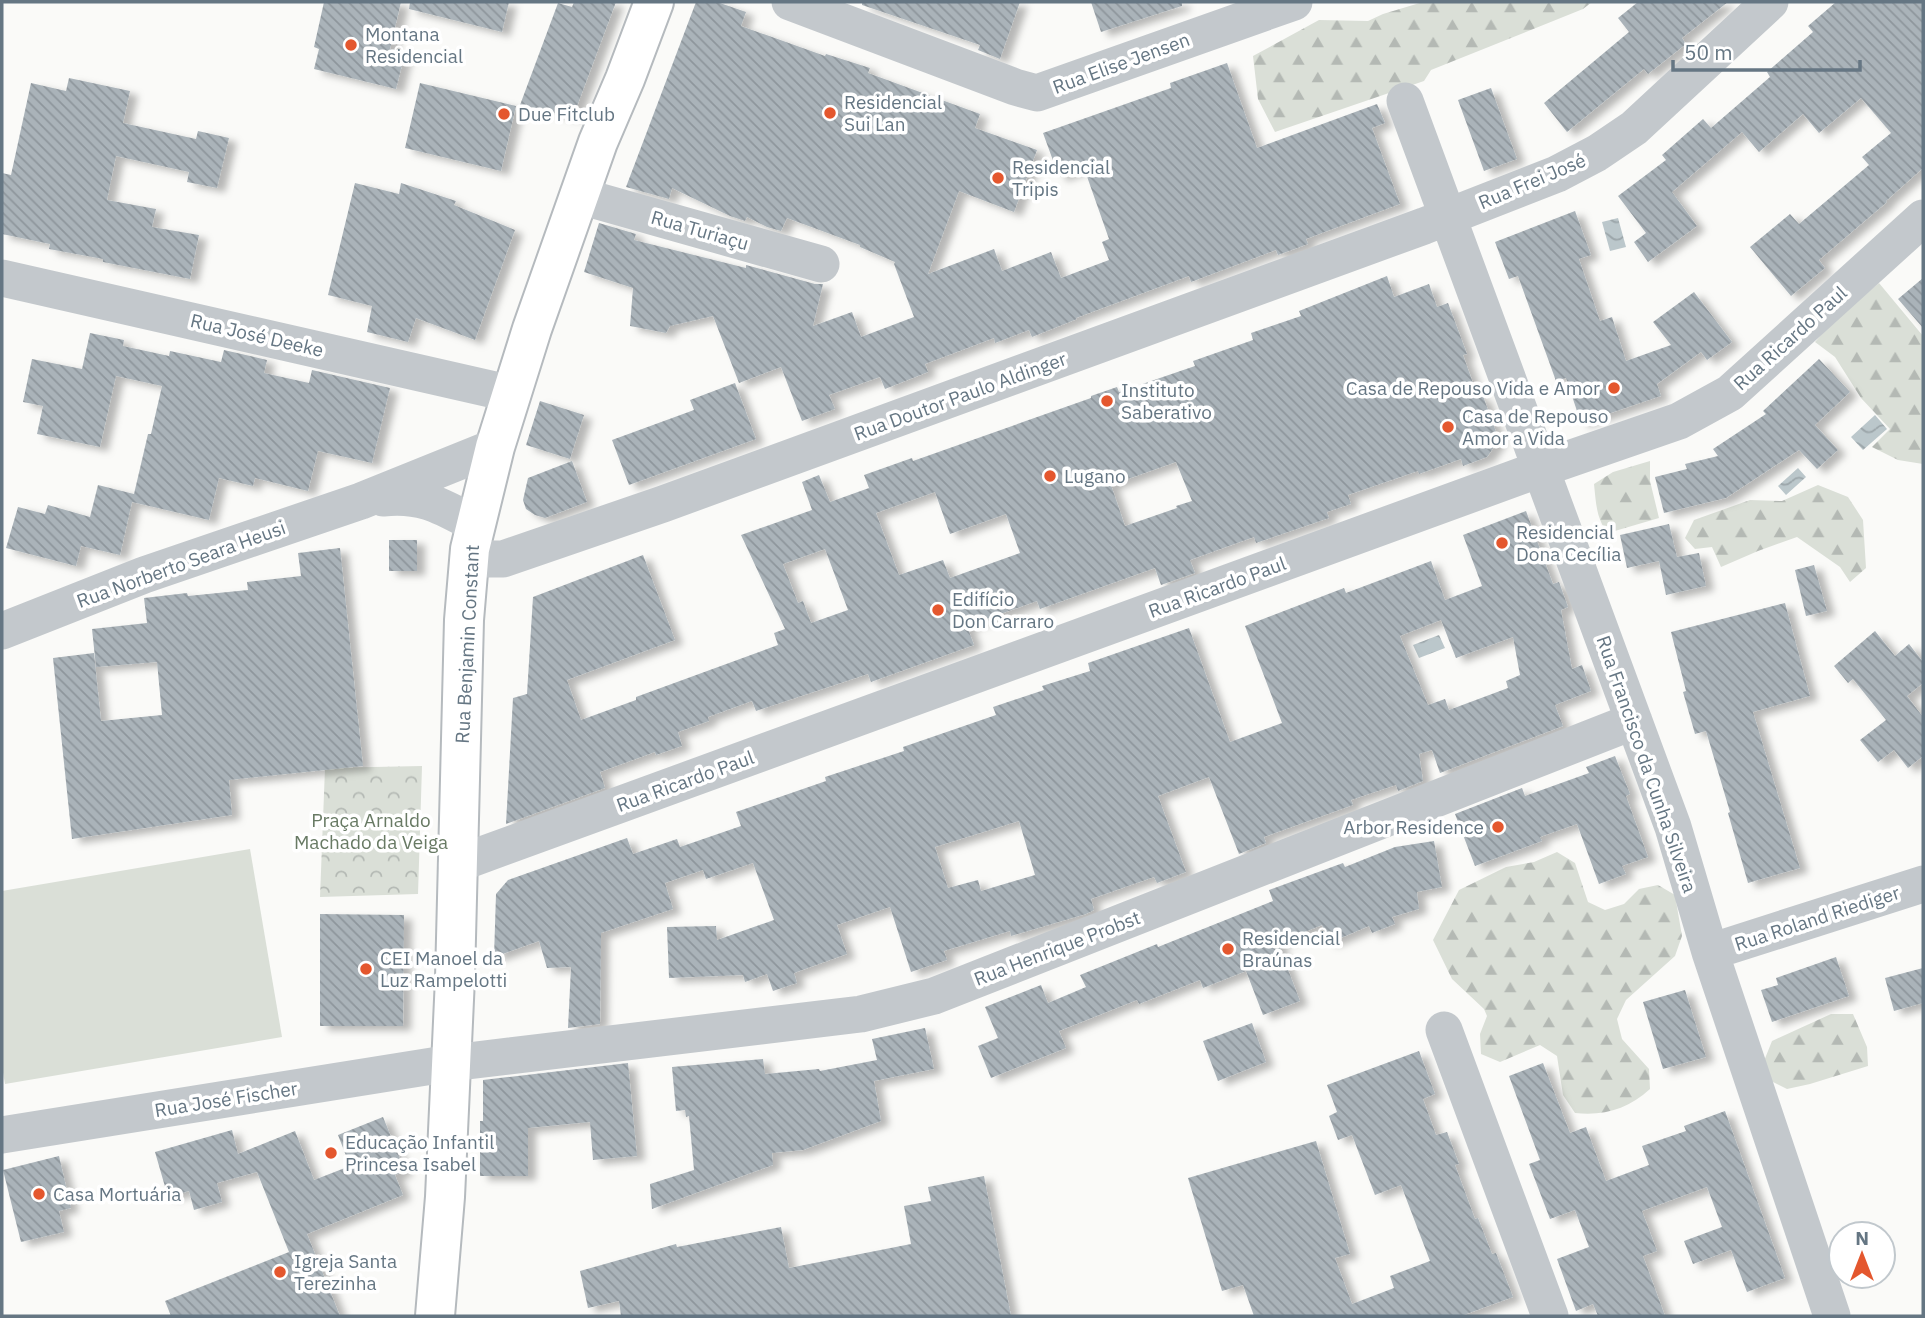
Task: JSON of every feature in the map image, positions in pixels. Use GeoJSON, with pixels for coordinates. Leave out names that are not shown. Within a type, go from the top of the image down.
{"type":"FeatureCollection","features":[{"type":"Feature","properties":{"kind":"main road","name":"Rua Benjamin Constant"},"geometry":{"type":"LineString","coordinates":[[435,1316],[445,1197],[464,620],[472,542],[495,447],[532,329],[598,142],[654,2]]}},
{"type":"Feature","properties":{"kind":"street","name":"Rua Elise Jensen"},"geometry":{"type":"LineString","coordinates":[[790,2],[1037,93],[1256,8],[1294,2]]}},
{"type":"Feature","properties":{"kind":"street","name":"Rua Frei José"},"geometry":{"type":"LineString","coordinates":[[1448,217],[1557,174],[1597,153],[1634,128],[1770,2]]}},
{"type":"Feature","properties":{"kind":"street","name":"Rua Francisco da Cunha Silveira"},"geometry":{"type":"LineString","coordinates":[[1405,101],[1673,827],[1710,952],[1832,1316]]}},
{"type":"Feature","properties":{"kind":"street","name":"Rua Turiaçu"},"geometry":{"type":"LineString","coordinates":[[580,196],[821,264]]}},
{"type":"Feature","properties":{"kind":"street","name":"Rua Doutor Paulo Aldinger"},"geometry":{"type":"LineString","coordinates":[[472,542],[503,559],[663,504],[1448,217]]}},
{"type":"Feature","properties":{"kind":"street","name":"Rua Ricardo Paul"},"geometry":{"type":"LineString","coordinates":[[457,864],[1540,469],[1679,421],[1730,393],[1923,218]]}},
{"type":"Feature","properties":{"kind":"street","name":"Rua José Deeke"},"geometry":{"type":"LineString","coordinates":[[2,278],[512,394]]}},
{"type":"Feature","properties":{"kind":"street","name":"Rua Norberto Seara Heusi"},"geometry":{"type":"LineString","coordinates":[[2,631],[167,567],[361,501],[495,447]]}},
{"type":"Feature","properties":{"kind":"street","name":"Rua Norberto Seara Heusi"},"geometry":{"type":"LineString","coordinates":[[361,501],[398,496],[417,498],[439,505],[472,542]]}},
{"type":"Feature","properties":{"kind":"street","name":"Rua Henrique Probst"},"geometry":{"type":"LineString","coordinates":[[451,1063],[861,1014],[934,996],[1634,722]]}},
{"type":"Feature","properties":{"kind":"street","name":"Rua Roland Riediger"},"geometry":{"type":"LineString","coordinates":[[1710,952],[1923,884]]}},
{"type":"Feature","properties":{"kind":"street"},"geometry":{"type":"LineString","coordinates":[[1444,1030],[1549,1316]]}},
{"type":"Feature","properties":{"kind":"street","name":"Rua José Fischer"},"geometry":{"type":"LineString","coordinates":[[2,1135],[451,1063]]}},
{"type":"Feature","properties":{"kind":"green space"},"geometry":{"type":"Polygon","coordinates":[[[1423,2],[1592,2],[1583,9],[1431,70],[1424,81],[1275,132],[1258,99],[1253,56],[1319,20],[1368,21],[1423,2]]]}},
{"type":"Feature","properties":{"kind":"green space"},"geometry":{"type":"Polygon","coordinates":[[[1879,283],[1923,336],[1923,464],[1898,460],[1872,447],[1890,429],[1861,398],[1835,357],[1815,342],[1834,320],[1879,283]]]}},
{"type":"Feature","properties":{"kind":"green space"},"geometry":{"type":"Polygon","coordinates":[[[1650,461],[1650,481],[1659,518],[1608,533],[1599,516],[1594,484],[1613,472],[1650,461]]]}},
{"type":"Feature","properties":{"kind":"green space"},"geometry":{"type":"Polygon","coordinates":[[[1818,485],[1848,497],[1863,520],[1866,568],[1850,582],[1840,567],[1797,537],[1721,567],[1712,547],[1695,549],[1685,538],[1694,520],[1750,500],[1782,501],[1818,485]]]}},
{"type":"Feature","properties":{"kind":"green space","name":"Praça Arnaldo Machado da Veiga"},"geometry":{"type":"Polygon","coordinates":[[[422,766],[418,894],[320,897],[325,768],[422,766]]]}},
{"type":"Feature","properties":{"kind":"green space"},"geometry":{"type":"Polygon","coordinates":[[[250,849],[282,1037],[5,1084],[2,1067],[2,891],[250,849]]]}},
{"type":"Feature","properties":{"kind":"green space"},"geometry":{"type":"Polygon","coordinates":[[[1557,852],[1575,863],[1588,902],[1605,910],[1624,904],[1639,889],[1658,885],[1675,895],[1682,936],[1675,956],[1626,1000],[1617,1019],[1622,1039],[1649,1069],[1650,1089],[1633,1102],[1616,1110],[1575,1113],[1563,1095],[1557,1056],[1540,1045],[1500,1062],[1481,1054],[1480,1034],[1487,1016],[1484,1009],[1452,979],[1433,940],[1459,890],[1506,867],[1534,862],[1557,852]]]}},
{"type":"Feature","properties":{"kind":"green space"},"geometry":{"type":"Polygon","coordinates":[[[1831,1014],[1853,1014],[1867,1047],[1868,1066],[1787,1089],[1769,1080],[1764,1061],[1772,1041],[1831,1014]]]}},
{"type":"Feature","properties":{"kind":"water"},"geometry":{"type":"Polygon","coordinates":[[[1618,218],[1626,247],[1610,251],[1602,222],[1618,218]]]}},
{"type":"Feature","properties":{"kind":"water"},"geometry":{"type":"Polygon","coordinates":[[[1875,415],[1887,429],[1863,450],[1851,437],[1875,415]]]}},
{"type":"Feature","properties":{"kind":"water"},"geometry":{"type":"Polygon","coordinates":[[[1798,468],[1806,477],[1786,495],[1778,486],[1798,468]]]}},
{"type":"Feature","properties":{"kind":"water"},"geometry":{"type":"Polygon","coordinates":[[[1439,635],[1445,648],[1419,658],[1413,645],[1439,635]]]}},
{"type":"Feature","properties":{"kind":"building","name":"Montana Residencial"},"geometry":{"type":"Polygon","coordinates":[[[324,2],[401,2],[390,49],[405,53],[396,89],[314,69],[319,49],[314,47],[324,2]]]}},
{"type":"Feature","properties":{"kind":"building"},"geometry":{"type":"Polygon","coordinates":[[[410,2],[509,2],[502,32],[409,9],[410,2]]]}},
{"type":"Feature","properties":{"kind":"building"},"geometry":{"type":"Polygon","coordinates":[[[574,2],[616,2],[573,117],[520,105],[558,3],[572,7],[574,2]]]}},
{"type":"Feature","properties":{"kind":"building"},"geometry":{"type":"Polygon","coordinates":[[[696,2],[717,2],[746,12],[741,26],[825,56],[826,54],[870,68],[868,73],[980,114],[975,128],[1037,150],[1014,212],[959,191],[928,274],[994,249],[1002,271],[1051,252],[1061,278],[1109,260],[1102,242],[1109,239],[1084,168],[1059,177],[1043,133],[1171,88],[1170,83],[1227,63],[1257,148],[1377,104],[1385,123],[1372,128],[1400,204],[1306,239],[1308,244],[1278,255],[1276,250],[1191,282],[1189,276],[1032,337],[1029,330],[995,343],[994,338],[925,364],[928,372],[885,389],[880,377],[829,395],[835,409],[802,421],[781,367],[739,383],[713,316],[670,326],[666,333],[630,326],[633,288],[584,272],[599,223],[636,234],[634,240],[823,284],[813,326],[852,312],[861,337],[914,317],[895,262],[860,245],[787,218],[781,231],[747,217],[745,221],[672,188],[669,199],[626,187],[696,2]]]}},
{"type":"Feature","properties":{"kind":"building"},"geometry":{"type":"Polygon","coordinates":[[[862,2],[1020,2],[1000,59],[978,50],[980,45],[862,5],[862,2]]]}},
{"type":"Feature","properties":{"kind":"building"},"geometry":{"type":"Polygon","coordinates":[[[1091,2],[1182,2],[1182,6],[1101,32],[1091,2]]]}},
{"type":"Feature","properties":{"kind":"building"},"geometry":{"type":"Polygon","coordinates":[[[1638,2],[1728,2],[1682,38],[1686,44],[1648,74],[1644,69],[1567,132],[1544,103],[1629,32],[1618,18],[1638,2]]]}},
{"type":"Feature","properties":{"kind":"building"},"geometry":{"type":"Polygon","coordinates":[[[1836,2],[1923,2],[1923,168],[1819,260],[1825,268],[1791,296],[1750,247],[1790,214],[1799,224],[1869,165],[1862,157],[1891,133],[1861,98],[1819,133],[1803,114],[1759,152],[1742,132],[1672,192],[1697,226],[1648,262],[1634,242],[1646,233],[1618,196],[1666,160],[1662,155],[1703,119],[1711,128],[1770,77],[1767,72],[1813,32],[1808,26],[1836,2]]]}},
{"type":"Feature","properties":{"kind":"building"},"geometry":{"type":"Polygon","coordinates":[[[69,78],[130,91],[123,123],[196,139],[198,131],[229,138],[217,188],[187,182],[189,172],[116,156],[107,200],[156,209],[152,227],[199,235],[190,279],[103,262],[103,259],[49,249],[50,244],[2,234],[2,173],[11,175],[31,83],[66,91],[69,78]]]}},
{"type":"Feature","properties":{"kind":"building"},"geometry":{"type":"Polygon","coordinates":[[[420,83],[516,106],[501,171],[405,148],[420,83]]]}},
{"type":"Feature","properties":{"kind":"building"},"geometry":{"type":"Polygon","coordinates":[[[1491,88],[1517,159],[1484,171],[1458,100],[1491,88]]]}},
{"type":"Feature","properties":{"kind":"building"},"geometry":{"type":"Polygon","coordinates":[[[355,183],[399,194],[401,183],[456,201],[454,205],[515,230],[475,340],[416,318],[408,342],[367,332],[372,306],[328,295],[355,183]]]}},
{"type":"Feature","properties":{"kind":"building"},"geometry":{"type":"Polygon","coordinates":[[[1575,211],[1591,255],[1579,259],[1600,321],[1612,317],[1626,361],[1671,345],[1653,322],[1694,292],[1732,342],[1707,360],[1701,352],[1657,384],[1661,396],[1581,423],[1566,378],[1556,381],[1518,276],[1509,279],[1495,242],[1575,211]]]}},
{"type":"Feature","properties":{"kind":"building"},"geometry":{"type":"Polygon","coordinates":[[[1387,276],[1394,297],[1429,284],[1437,307],[1448,303],[1467,354],[1463,355],[1478,397],[1483,396],[1499,440],[1487,457],[1463,466],[1461,459],[1348,495],[1351,504],[1327,512],[1329,518],[1256,543],[1254,537],[1190,560],[1195,573],[1161,585],[1155,568],[1040,609],[1037,601],[967,626],[974,645],[871,682],[868,674],[756,711],[752,701],[708,717],[709,721],[678,732],[682,746],[656,755],[655,752],[600,772],[605,788],[506,824],[513,698],[527,694],[533,597],[643,555],[675,640],[567,680],[581,720],[636,700],[636,697],[778,645],[774,633],[785,629],[741,535],[812,510],[802,482],[819,475],[830,502],[869,488],[864,475],[912,458],[913,461],[1117,387],[1119,392],[1195,366],[1193,361],[1253,340],[1251,333],[1301,316],[1299,311],[1387,276]],[[1176,462],[1111,485],[1125,526],[1192,501],[1176,462]],[[935,492],[876,513],[899,575],[943,560],[950,578],[1020,553],[1006,514],[950,534],[935,492]],[[825,549],[783,564],[798,603],[803,601],[811,623],[848,610],[825,549]]]}},
{"type":"Feature","properties":{"kind":"building"},"geometry":{"type":"Polygon","coordinates":[[[1923,278],[1923,328],[1898,299],[1923,278]]]}},
{"type":"Feature","properties":{"kind":"building"},"geometry":{"type":"Polygon","coordinates":[[[90,333],[124,340],[123,346],[169,356],[170,351],[221,362],[224,350],[267,360],[264,373],[309,383],[312,370],[390,388],[372,463],[318,451],[308,491],[255,478],[253,486],[219,478],[209,520],[132,502],[120,555],[81,546],[76,566],[6,548],[18,507],[45,514],[48,505],[90,517],[98,485],[134,494],[162,386],[116,376],[100,447],[37,434],[43,406],[23,402],[32,359],[82,369],[90,333]]]}},
{"type":"Feature","properties":{"kind":"building"},"geometry":{"type":"Polygon","coordinates":[[[1819,359],[1850,392],[1815,425],[1838,450],[1817,469],[1799,450],[1726,498],[1664,513],[1655,477],[1687,469],[1685,464],[1718,456],[1713,449],[1766,414],[1763,411],[1819,359]]]}},
{"type":"Feature","properties":{"kind":"building"},"geometry":{"type":"Polygon","coordinates":[[[735,383],[756,439],[629,485],[612,440],[694,410],[690,400],[735,383]]]}},
{"type":"Feature","properties":{"kind":"building"},"geometry":{"type":"Polygon","coordinates":[[[540,401],[584,415],[570,459],[526,445],[540,401]]]}},
{"type":"Feature","properties":{"kind":"building"},"geometry":{"type":"Polygon","coordinates":[[[572,461],[587,502],[545,518],[526,509],[523,500],[528,478],[572,461]]]}},
{"type":"Feature","properties":{"kind":"building"},"geometry":{"type":"Polygon","coordinates":[[[1526,511],[1553,584],[1559,582],[1568,607],[1561,610],[1572,669],[1582,665],[1591,691],[1555,705],[1563,726],[1440,773],[1432,750],[1419,754],[1423,781],[1398,791],[1396,785],[1351,800],[1353,805],[1264,837],[1266,843],[1239,854],[1209,777],[1158,796],[1186,872],[1157,883],[1154,877],[1091,899],[1094,910],[1086,914],[1011,936],[1010,931],[944,951],[947,960],[911,972],[890,907],[837,925],[847,954],[794,973],[797,983],[773,991],[767,974],[745,982],[743,975],[669,978],[667,927],[716,926],[717,940],[774,920],[753,863],[706,879],[703,870],[665,883],[673,909],[601,933],[600,1024],[568,1028],[571,967],[547,968],[539,941],[494,957],[496,894],[508,880],[627,838],[633,854],[677,839],[680,847],[741,826],[736,812],[826,781],[825,777],[904,751],[903,747],[996,715],[993,707],[1044,690],[1042,686],[1090,671],[1088,663],[1189,628],[1230,742],[1282,723],[1245,626],[1344,588],[1346,593],[1431,561],[1445,600],[1482,586],[1463,535],[1526,511]],[[1441,620],[1400,636],[1428,705],[1445,699],[1449,710],[1508,688],[1506,681],[1520,675],[1513,637],[1456,658],[1441,620]],[[1019,821],[935,847],[948,888],[978,880],[981,891],[1035,875],[1019,821]]]}},
{"type":"Feature","properties":{"kind":"building"},"geometry":{"type":"Polygon","coordinates":[[[1669,524],[1677,557],[1699,553],[1706,586],[1666,595],[1659,561],[1627,568],[1620,535],[1669,524]]]}},
{"type":"Feature","properties":{"kind":"building"},"geometry":{"type":"Polygon","coordinates":[[[389,540],[417,540],[417,571],[389,571],[389,540]]]}},
{"type":"Feature","properties":{"kind":"building"},"geometry":{"type":"Polygon","coordinates":[[[340,548],[363,766],[229,780],[232,815],[72,839],[53,658],[94,653],[101,721],[162,715],[157,662],[96,667],[92,629],[147,623],[144,598],[248,590],[247,582],[301,576],[298,553],[340,548]]]}},
{"type":"Feature","properties":{"kind":"building"},"geometry":{"type":"Polygon","coordinates":[[[1814,565],[1827,611],[1806,616],[1795,570],[1814,565]]]}},
{"type":"Feature","properties":{"kind":"building"},"geometry":{"type":"Polygon","coordinates":[[[1785,603],[1810,696],[1753,712],[1800,868],[1748,883],[1706,731],[1695,734],[1671,632],[1785,603]]]}},
{"type":"Feature","properties":{"kind":"building"},"geometry":{"type":"Polygon","coordinates":[[[1875,631],[1895,656],[1909,644],[1923,662],[1923,683],[1907,696],[1923,717],[1923,756],[1908,768],[1894,750],[1878,762],[1860,740],[1886,720],[1853,679],[1848,683],[1834,666],[1875,631]]]}},
{"type":"Feature","properties":{"kind":"building"},"geometry":{"type":"Polygon","coordinates":[[[1615,756],[1630,794],[1626,796],[1648,857],[1622,866],[1626,874],[1599,884],[1577,824],[1540,837],[1542,841],[1475,866],[1455,814],[1522,788],[1525,796],[1589,773],[1586,767],[1615,756]]]}},
{"type":"Feature","properties":{"kind":"building"},"geometry":{"type":"Polygon","coordinates":[[[1434,841],[1442,887],[1417,892],[1419,909],[1392,917],[1395,924],[1372,933],[1369,926],[1329,943],[1322,925],[1278,943],[1300,1001],[1263,1015],[1246,971],[1203,988],[1200,980],[1139,1004],[1137,1000],[1059,1031],[1066,1048],[991,1078],[978,1046],[998,1038],[985,1007],[1041,985],[1048,1003],[1086,987],[1080,975],[1273,901],[1269,890],[1343,863],[1345,867],[1395,847],[1434,841]]]}},
{"type":"Feature","properties":{"kind":"building","name":"CEI Manoel da Luz Rampelotti"},"geometry":{"type":"Polygon","coordinates":[[[320,914],[404,915],[403,1026],[320,1026],[320,914]]]}},
{"type":"Feature","properties":{"kind":"building"},"geometry":{"type":"Polygon","coordinates":[[[1836,957],[1849,996],[1772,1022],[1761,990],[1778,985],[1776,978],[1836,957]]]}},
{"type":"Feature","properties":{"kind":"building"},"geometry":{"type":"Polygon","coordinates":[[[1923,968],[1923,1003],[1894,1011],[1885,978],[1923,968]]]}},
{"type":"Feature","properties":{"kind":"building"},"geometry":{"type":"Polygon","coordinates":[[[1685,990],[1706,1057],[1663,1069],[1643,1002],[1685,990]]]}},
{"type":"Feature","properties":{"kind":"building"},"geometry":{"type":"Polygon","coordinates":[[[1252,1023],[1266,1062],[1218,1081],[1203,1041],[1252,1023]]]}},
{"type":"Feature","properties":{"kind":"building"},"geometry":{"type":"Polygon","coordinates":[[[925,1028],[934,1069],[874,1081],[881,1121],[803,1150],[772,1153],[773,1165],[652,1209],[650,1184],[694,1170],[689,1116],[686,1117],[685,1110],[676,1111],[672,1067],[763,1059],[765,1074],[820,1071],[877,1060],[872,1039],[925,1028]]]}},
{"type":"Feature","properties":{"kind":"building"},"geometry":{"type":"Polygon","coordinates":[[[1419,1051],[1435,1094],[1423,1099],[1436,1135],[1447,1132],[1459,1164],[1455,1165],[1475,1219],[1478,1218],[1492,1254],[1496,1253],[1513,1297],[1461,1316],[1254,1316],[1243,1285],[1222,1291],[1188,1178],[1316,1141],[1350,1254],[1335,1258],[1352,1304],[1394,1288],[1390,1276],[1430,1261],[1401,1185],[1375,1195],[1352,1135],[1338,1140],[1329,1116],[1337,1112],[1327,1085],[1419,1051]]]}},
{"type":"Feature","properties":{"kind":"building"},"geometry":{"type":"Polygon","coordinates":[[[628,1063],[637,1156],[593,1160],[590,1122],[528,1128],[528,1176],[480,1176],[483,1080],[628,1063]]]}},
{"type":"Feature","properties":{"kind":"building"},"geometry":{"type":"Polygon","coordinates":[[[1543,1063],[1570,1133],[1586,1127],[1606,1181],[1649,1165],[1642,1146],[1686,1131],[1684,1126],[1725,1111],[1785,1278],[1747,1292],[1731,1250],[1693,1264],[1684,1241],[1722,1227],[1707,1187],[1642,1211],[1657,1251],[1643,1256],[1665,1316],[1598,1316],[1593,1304],[1576,1311],[1557,1259],[1589,1247],[1575,1210],[1550,1219],[1529,1164],[1540,1160],[1509,1076],[1543,1063]]]}},
{"type":"Feature","properties":{"kind":"building"},"geometry":{"type":"Polygon","coordinates":[[[383,1117],[405,1171],[395,1175],[403,1195],[307,1234],[340,1316],[171,1316],[165,1301],[289,1252],[257,1172],[217,1183],[222,1202],[194,1210],[189,1191],[168,1197],[155,1152],[232,1130],[238,1154],[295,1131],[314,1180],[350,1166],[338,1135],[383,1117]]]}},
{"type":"Feature","properties":{"kind":"building","name":"Casa Mortuária"},"geometry":{"type":"Polygon","coordinates":[[[59,1156],[71,1208],[59,1211],[64,1232],[21,1242],[3,1170],[59,1156]]]}},
{"type":"Feature","properties":{"kind":"building"},"geometry":{"type":"Polygon","coordinates":[[[984,1176],[1011,1316],[621,1316],[619,1301],[588,1308],[580,1271],[676,1244],[677,1247],[781,1227],[789,1268],[911,1244],[904,1206],[931,1201],[928,1187],[984,1176]]]}},
{"type":"Feature","properties":{"kind":"place","name":"Montana Residencial"},"geometry":{"type":"Point","coordinates":[351,45]}},
{"type":"Feature","properties":{"kind":"place","name":"Residencial Sui Lan"},"geometry":{"type":"Point","coordinates":[830,113]}},
{"type":"Feature","properties":{"kind":"place","name":"Due Fitclub"},"geometry":{"type":"Point","coordinates":[504,114]}},
{"type":"Feature","properties":{"kind":"place","name":"Residencial Tripis"},"geometry":{"type":"Point","coordinates":[998,178]}},
{"type":"Feature","properties":{"kind":"place","name":"Casa de Repouso Vida e Amor"},"geometry":{"type":"Point","coordinates":[1614,388]}},
{"type":"Feature","properties":{"kind":"place","name":"Instituto Saberativo"},"geometry":{"type":"Point","coordinates":[1107,401]}},
{"type":"Feature","properties":{"kind":"place","name":"Casa de Repouso Amor a Vida"},"geometry":{"type":"Point","coordinates":[1448,427]}},
{"type":"Feature","properties":{"kind":"place","name":"Lugano"},"geometry":{"type":"Point","coordinates":[1050,476]}},
{"type":"Feature","properties":{"kind":"place","name":"Residencial Dona Cecília"},"geometry":{"type":"Point","coordinates":[1502,543]}},
{"type":"Feature","properties":{"kind":"place","name":"Edifício Don Carraro"},"geometry":{"type":"Point","coordinates":[938,610]}},
{"type":"Feature","properties":{"kind":"place","name":"Arbor Residence"},"geometry":{"type":"Point","coordinates":[1498,827]}},
{"type":"Feature","properties":{"kind":"place","name":"Residencial Braúnas"},"geometry":{"type":"Point","coordinates":[1228,949]}},
{"type":"Feature","properties":{"kind":"place","name":"CEI Manoel da Luz Rampelotti"},"geometry":{"type":"Point","coordinates":[366,969]}},
{"type":"Feature","properties":{"kind":"place","name":"Educação Infantil Princesa Isabel"},"geometry":{"type":"Point","coordinates":[331,1153]}},
{"type":"Feature","properties":{"kind":"place","name":"Casa Mortuária"},"geometry":{"type":"Point","coordinates":[39,1194]}},
{"type":"Feature","properties":{"kind":"place","name":"Igreja Santa Terezinha"},"geometry":{"type":"Point","coordinates":[280,1272]}}]}
